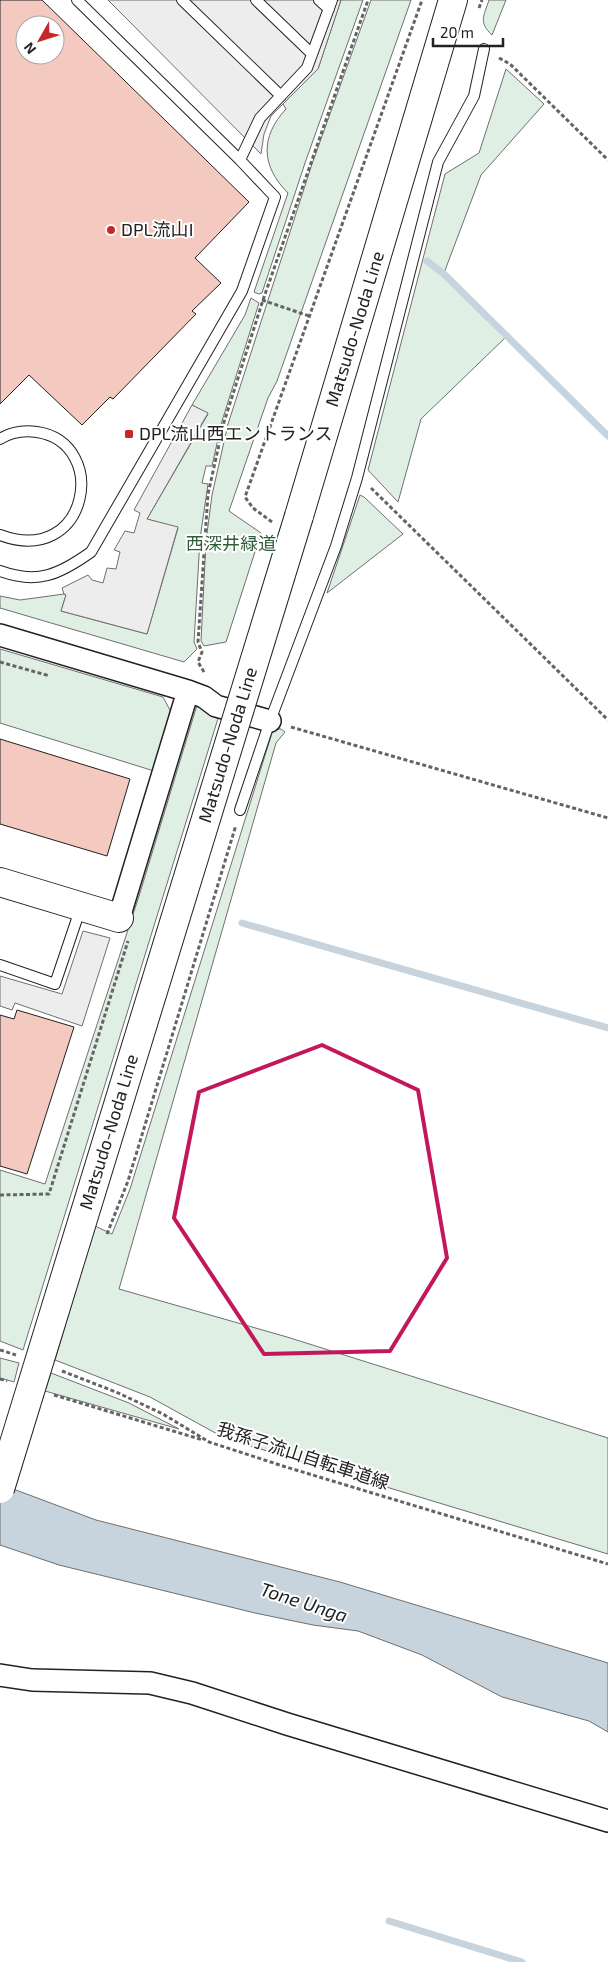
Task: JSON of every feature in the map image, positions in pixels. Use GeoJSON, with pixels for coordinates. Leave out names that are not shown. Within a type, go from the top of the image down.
{"type":"FeatureCollection","features":[{"type":"Feature","properties":{"kind":"main road","name":"Matsudo-Noda Line"},"geometry":{"type":"LineString","coordinates":[[0,1489],[289,520],[453,0]]}},
{"type":"Feature","properties":{"kind":"main road"},"geometry":{"type":"LineString","coordinates":[[0,882],[81,906],[124,929]]}},
{"type":"Feature","properties":{"kind":"street"},"geometry":{"type":"LineString","coordinates":[[0,635],[188,691],[204,697],[216,706],[270,721]]}},
{"type":"Feature","properties":{"kind":"street"},"geometry":{"type":"LineString","coordinates":[[124,929],[188,691]]}},
{"type":"Feature","properties":{"kind":"street"},"geometry":{"type":"LineString","coordinates":[[0,1675],[40,1680],[150,1683],[192,1693],[287,1724],[608,1821]]}},
{"type":"Feature","properties":{"kind":"lane"},"geometry":{"type":"LineString","coordinates":[[0,571],[12,576],[45,577],[70,567],[91,552],[242,291],[275,197],[240,160],[77,0]]}},
{"type":"Feature","properties":{"kind":"lane"},"geometry":{"type":"LineString","coordinates":[[182,0],[281,96]]}},
{"type":"Feature","properties":{"kind":"lane"},"geometry":{"type":"LineString","coordinates":[[256,0],[312,54]]}},
{"type":"Feature","properties":{"kind":"lane"},"geometry":{"type":"LineString","coordinates":[[240,160],[260,118],[307,68],[330,5],[319,0]]}},
{"type":"Feature","properties":{"kind":"lane"},"geometry":{"type":"LineString","coordinates":[[240,810],[270,721],[336,546],[357,478],[438,162],[474,96],[484,49]]}},
{"type":"Feature","properties":{"kind":"lane"},"geometry":{"type":"LineString","coordinates":[[0,535],[18,541],[36,541],[54,535],[68,523],[78,508],[82,490],[80,472],[73,455],[60,441],[44,433],[25,430],[2,438]]}},
{"type":"Feature","properties":{"kind":"lane"},"geometry":{"type":"LineString","coordinates":[[0,965],[55,984],[81,906]]}},
{"type":"Feature","properties":{"kind":"path"},"geometry":{"type":"LineString","coordinates":[[205,675],[198,662],[202,652],[198,642],[208,494],[224,422],[263,300],[368,0]]}},
{"type":"Feature","properties":{"kind":"path"},"geometry":{"type":"LineString","coordinates":[[289,520],[271,522],[253,508],[245,497],[422,0]]}},
{"type":"Feature","properties":{"kind":"path"},"geometry":{"type":"LineString","coordinates":[[477,16],[482,0]]}},
{"type":"Feature","properties":{"kind":"path"},"geometry":{"type":"LineString","coordinates":[[484,49],[510,64],[608,160]]}},
{"type":"Feature","properties":{"kind":"path"},"geometry":{"type":"LineString","coordinates":[[263,300],[309,316]]}},
{"type":"Feature","properties":{"kind":"path"},"geometry":{"type":"LineString","coordinates":[[357,478],[368,485],[608,720]]}},
{"type":"Feature","properties":{"kind":"path"},"geometry":{"type":"LineString","coordinates":[[270,721],[608,818]]}},
{"type":"Feature","properties":{"kind":"path"},"geometry":{"type":"LineString","coordinates":[[104,1242],[128,1180],[240,810]]}},
{"type":"Feature","properties":{"kind":"path"},"geometry":{"type":"LineString","coordinates":[[0,1195],[49,1194],[124,929]]}},
{"type":"Feature","properties":{"kind":"path"},"geometry":{"type":"LineString","coordinates":[[0,1350],[18,1356]]}},
{"type":"Feature","properties":{"kind":"path","name":"我孫子流山自転車道線"},"geometry":{"type":"LineString","coordinates":[[54,1368],[116,1392],[163,1414],[209,1442],[608,1564]]}},
{"type":"Feature","properties":{"kind":"path"},"geometry":{"type":"LineString","coordinates":[[0,1379],[10,1382]]}},
{"type":"Feature","properties":{"kind":"path"},"geometry":{"type":"LineString","coordinates":[[48,1393],[209,1442]]}},
{"type":"Feature","properties":{"kind":"highlighted area"},"geometry":{"type":"Polygon","coordinates":[[[322,1045],[418,1090],[447,1258],[390,1351],[264,1354],[174,1218],[199,1092],[322,1045]]]}},
{"type":"Feature","properties":{"kind":"green space"},"geometry":{"type":"Polygon","coordinates":[[[341,0],[363,0],[305,163],[262,293],[259,294],[254,292],[288,193],[279,183],[269,162],[268,141],[272,130],[286,109],[283,104],[318,69],[341,0]]]}},
{"type":"Feature","properties":{"kind":"green space","name":"西深井緑道"},"geometry":{"type":"Polygon","coordinates":[[[371,0],[411,0],[277,381],[268,398],[229,511],[261,533],[226,642],[204,646],[201,641],[206,541],[212,495],[228,424],[312,164],[371,0]]]}},
{"type":"Feature","properties":{"kind":"green space"},"geometry":{"type":"Polygon","coordinates":[[[489,0],[506,0],[492,35],[485,26],[483,19],[489,0]]]}},
{"type":"Feature","properties":{"kind":"green space"},"geometry":{"type":"Polygon","coordinates":[[[506,69],[544,104],[481,175],[444,273],[507,336],[421,419],[398,502],[368,470],[445,174],[479,153],[506,69]]]}},
{"type":"Feature","properties":{"kind":"green space"},"geometry":{"type":"Polygon","coordinates":[[[251,298],[259,303],[222,421],[212,466],[206,466],[202,483],[208,484],[200,539],[194,642],[197,649],[184,662],[0,608],[0,596],[20,600],[64,594],[66,595],[61,611],[147,634],[178,528],[147,519],[208,414],[192,405],[245,315],[251,298]]]}},
{"type":"Feature","properties":{"kind":"green space"},"geometry":{"type":"Polygon","coordinates":[[[360,495],[403,534],[327,593],[360,495]]]}},
{"type":"Feature","properties":{"kind":"green space"},"geometry":{"type":"Polygon","coordinates":[[[0,649],[163,697],[171,712],[154,771],[0,723],[0,649]]]}},
{"type":"Feature","properties":{"kind":"green space"},"geometry":{"type":"Polygon","coordinates":[[[197,705],[220,712],[23,1350],[0,1341],[0,1170],[45,1184],[139,896],[197,705]]]}},
{"type":"Feature","properties":{"kind":"green space"},"geometry":{"type":"Polygon","coordinates":[[[276,729],[281,729],[285,732],[276,743],[119,1289],[287,1337],[608,1438],[608,1554],[244,1444],[219,1435],[150,1397],[55,1360],[95,1226],[112,1234],[130,1189],[272,733],[276,729]]]}},
{"type":"Feature","properties":{"kind":"green space"},"geometry":{"type":"Polygon","coordinates":[[[0,1358],[19,1363],[14,1382],[0,1378],[0,1358]]]}},
{"type":"Feature","properties":{"kind":"green space"},"geometry":{"type":"Polygon","coordinates":[[[51,1373],[129,1403],[179,1429],[45,1391],[51,1373]]]}},
{"type":"Feature","properties":{"kind":"shaded area"},"geometry":{"type":"Polygon","coordinates":[[[108,0],[341,0],[318,69],[271,116],[264,134],[261,154],[108,0]]]}},
{"type":"Feature","properties":{"kind":"shaded area"},"geometry":{"type":"Polygon","coordinates":[[[192,405],[208,413],[147,519],[178,527],[147,634],[61,611],[66,595],[62,588],[88,575],[92,580],[103,583],[107,568],[116,569],[120,552],[114,550],[125,531],[134,533],[140,513],[134,510],[192,405]]]}},
{"type":"Feature","properties":{"kind":"shaded area"},"geometry":{"type":"Polygon","coordinates":[[[83,931],[110,938],[82,1026],[15,1003],[12,1010],[0,1006],[0,976],[62,994],[83,931]]]}},
{"type":"Feature","properties":{"kind":"water","name":"Tone Unga"},"geometry":{"type":"Polygon","coordinates":[[[0,1484],[96,1520],[340,1582],[608,1663],[608,1732],[589,1721],[502,1697],[422,1655],[358,1631],[313,1625],[255,1613],[59,1565],[0,1545],[0,1484]]]}},
{"type":"Feature","properties":{"kind":"building","name":"DPL流山I"},"geometry":{"type":"Polygon","coordinates":[[[0,0],[42,0],[57,15],[15,15],[15,65],[65,65],[65,22],[249,202],[195,258],[221,283],[192,311],[196,314],[113,399],[110,397],[82,425],[29,375],[0,404],[0,0]]]}},
{"type":"Feature","properties":{"kind":"building"},"geometry":{"type":"Polygon","coordinates":[[[0,739],[130,779],[107,856],[0,824],[0,739]]]}},
{"type":"Feature","properties":{"kind":"building"},"geometry":{"type":"Polygon","coordinates":[[[17,1010],[74,1027],[27,1174],[0,1166],[0,1015],[14,1019],[17,1010]]]}},
{"type":"Feature","properties":{"kind":"waterway"},"geometry":{"type":"LineString","coordinates":[[427,261],[444,274],[608,436]]}},
{"type":"Feature","properties":{"kind":"waterway"},"geometry":{"type":"LineString","coordinates":[[242,923],[608,1028]]}},
{"type":"Feature","properties":{"kind":"waterway"},"geometry":{"type":"LineString","coordinates":[[389,1921],[522,1962]]}},
{"type":"Feature","properties":{"kind":"place","name":"DPL流山I"},"geometry":{"type":"Point","coordinates":[111,230]}},
{"type":"Feature","properties":{"kind":"place","name":"DPL流山西エントランス"},"geometry":{"type":"Point","coordinates":[129,434]}}]}
